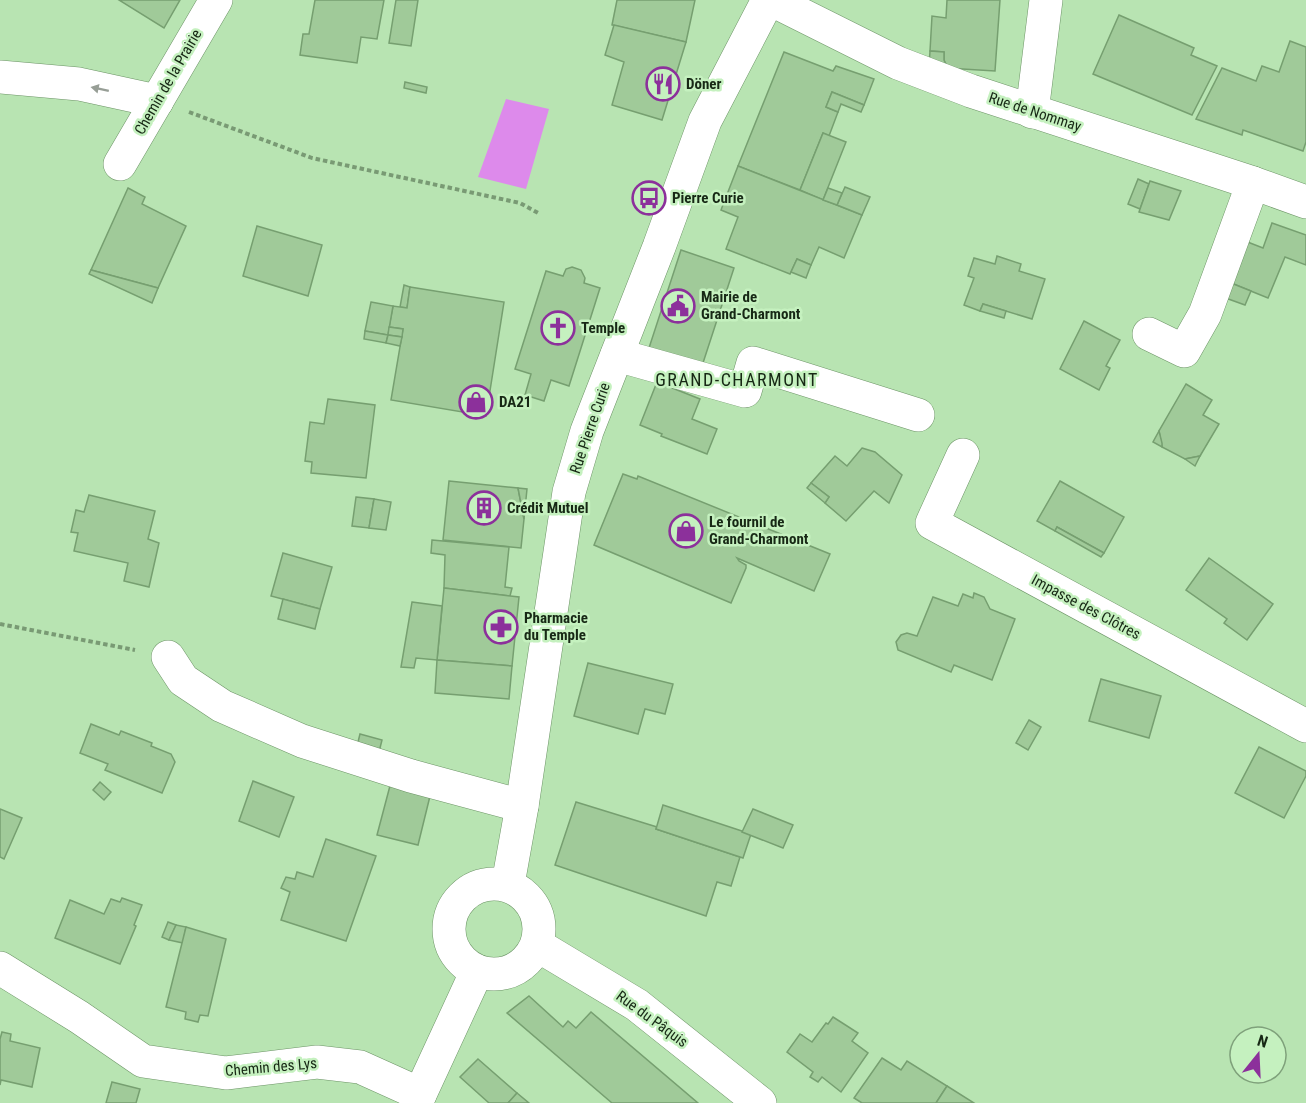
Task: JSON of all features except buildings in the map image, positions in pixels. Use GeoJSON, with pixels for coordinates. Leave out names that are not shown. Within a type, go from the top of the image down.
{"type":"FeatureCollection","features":[{"type":"Feature","properties":{"kind":"street","name":"Chemin de la Prairie"},"geometry":{"type":"LineString","coordinates":[[120,164],[216,0]]}},
{"type":"Feature","properties":{"kind":"street","name":"Rue de Nommay"},"geometry":{"type":"LineString","coordinates":[[770,0],[898,63],[1032,112],[1306,202]]}},
{"type":"Feature","properties":{"kind":"street","name":"Rue Pierre Curie"},"geometry":{"type":"LineString","coordinates":[[508,884],[522,806],[569,492],[587,431],[705,121],[770,0]]}},
{"type":"Feature","properties":{"kind":"street"},"geometry":{"type":"LineString","coordinates":[[1032,112],[1046,0]]}},
{"type":"Feature","properties":{"kind":"street"},"geometry":{"type":"LineString","coordinates":[[0,77],[79,84],[157,101]]}},
{"type":"Feature","properties":{"kind":"street"},"geometry":{"type":"LineString","coordinates":[[1149,334],[1184,351],[1205,314],[1253,183]]}},
{"type":"Feature","properties":{"kind":"street"},"geometry":{"type":"LineString","coordinates":[[617,355],[745,391],[753,363],[918,416]]}},
{"type":"Feature","properties":{"kind":"street","name":"Impasse des Clôtres"},"geometry":{"type":"LineString","coordinates":[[963,455],[932,523],[1306,726]]}},
{"type":"Feature","properties":{"kind":"street"},"geometry":{"type":"LineString","coordinates":[[168,657],[183,680],[222,706],[302,741],[411,776],[522,806]]}},
{"type":"Feature","properties":{"kind":"street"},"geometry":{"type":"LineString","coordinates":[[508,884],[529,898],[540,921],[537,945],[523,964],[501,974],[477,971],[455,954],[448,926],[457,900],[480,885],[508,884]]}},
{"type":"Feature","properties":{"kind":"street","name":"Rue du Pâquis"},"geometry":{"type":"LineString","coordinates":[[537,945],[637,1005],[760,1103]]}},
{"type":"Feature","properties":{"kind":"street","name":"Chemin des Lys"},"geometry":{"type":"LineString","coordinates":[[0,968],[70,1011],[143,1061],[226,1072],[317,1062],[360,1067],[418,1098]]}},
{"type":"Feature","properties":{"kind":"street"},"geometry":{"type":"LineString","coordinates":[[418,1098],[477,971]]}},
{"type":"Feature","properties":{"kind":"path"},"geometry":{"type":"LineString","coordinates":[[157,101],[312,158],[520,202],[540,214]]}},
{"type":"Feature","properties":{"kind":"path"},"geometry":{"type":"LineString","coordinates":[[0,624],[168,657]]}},
{"type":"Feature","properties":{"kind":"shaded area"},"geometry":{"type":"Polygon","coordinates":[[[506,99],[549,109],[526,189],[478,177],[506,99]]]}},
{"type":"Feature","properties":{"kind":"place","name":"Döner"},"geometry":{"type":"Point","coordinates":[663,84]}},
{"type":"Feature","properties":{"kind":"place","name":"Pierre Curie"},"geometry":{"type":"Point","coordinates":[649,198]}},
{"type":"Feature","properties":{"kind":"place","name":"Mairie de Grand-Charmont"},"geometry":{"type":"Point","coordinates":[678,306]}},
{"type":"Feature","properties":{"kind":"place","name":"Temple"},"geometry":{"type":"Point","coordinates":[558,328]}},
{"type":"Feature","properties":{"kind":"place","name":"DA21"},"geometry":{"type":"Point","coordinates":[476,402]}},
{"type":"Feature","properties":{"kind":"place","name":"Crédit Mutuel"},"geometry":{"type":"Point","coordinates":[484,508]}},
{"type":"Feature","properties":{"kind":"place","name":"Le fournil de Grand-Charmont"},"geometry":{"type":"Point","coordinates":[686,531]}},
{"type":"Feature","properties":{"kind":"place","name":"Pharmacie du Temple"},"geometry":{"type":"Point","coordinates":[501,627]}},
{"type":"Feature","properties":{"kind":"district","name":"GRAND-CHARMONT"},"geometry":{"type":"Point","coordinates":[737,379]}}]}
